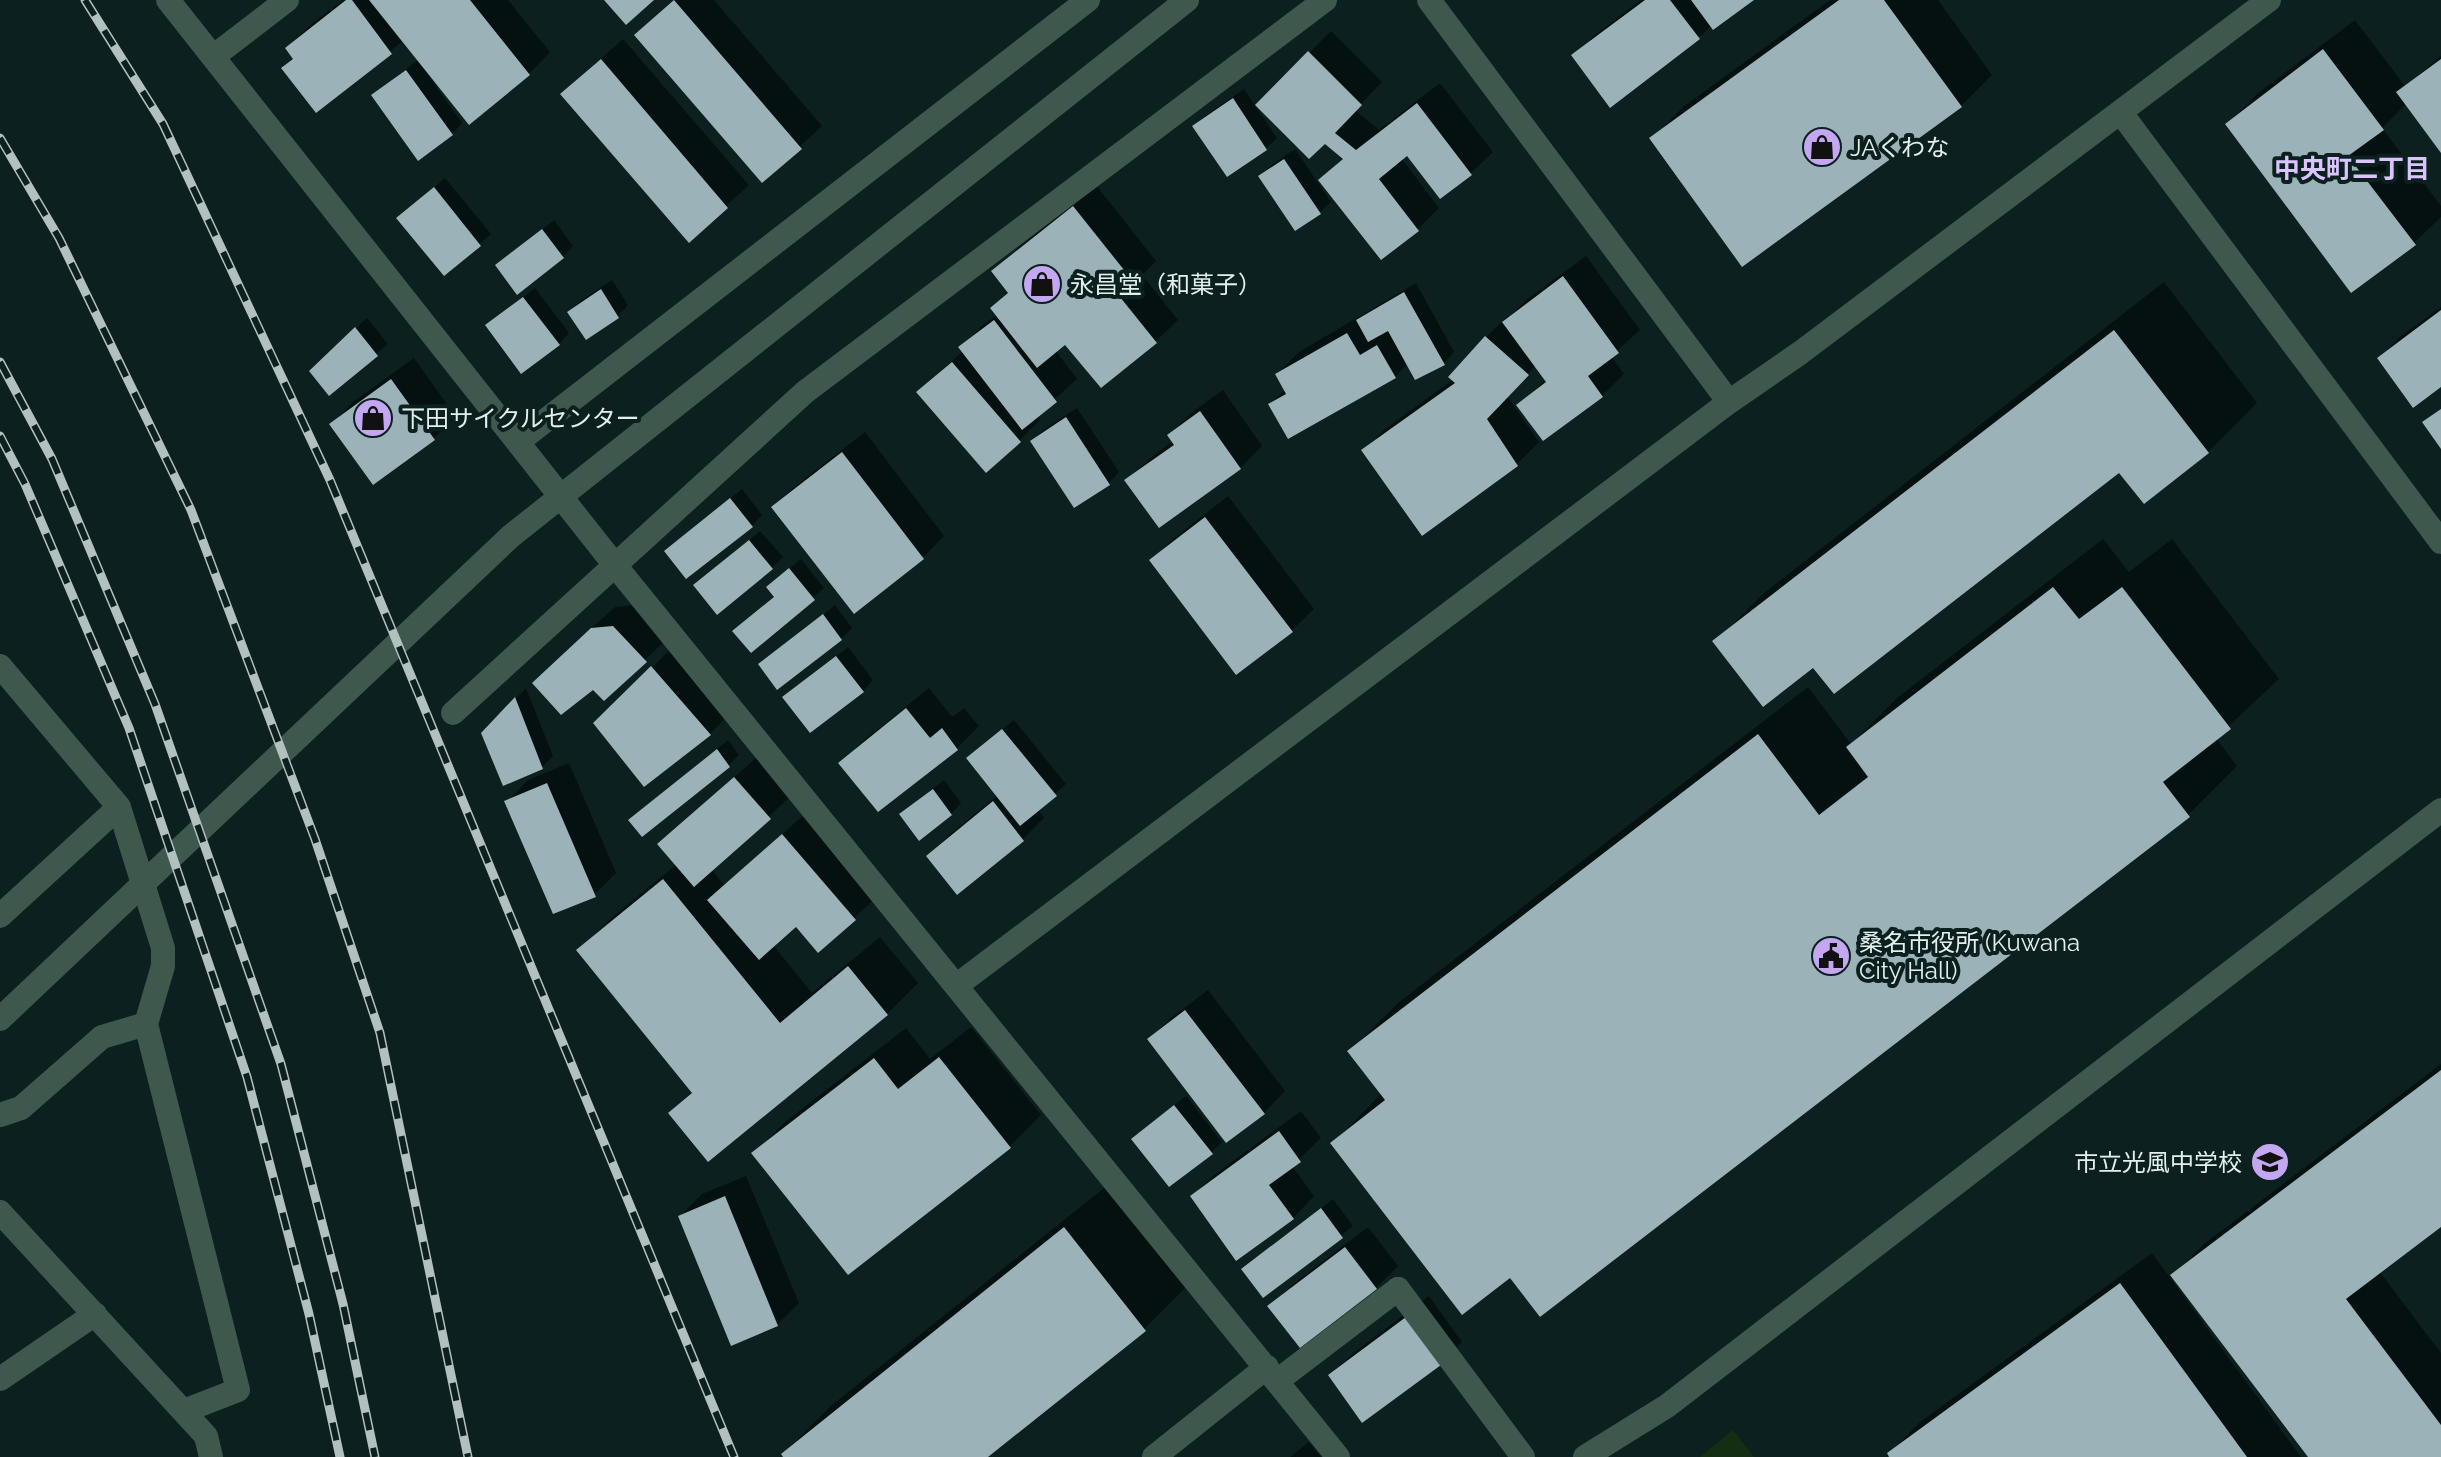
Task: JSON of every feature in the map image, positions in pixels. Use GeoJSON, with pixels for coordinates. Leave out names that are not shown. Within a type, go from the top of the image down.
{"type":"FeatureCollection","features":[{"type":"Feature","properties":{"kind":"street"},"geometry":{"type":"LineString","coordinates":[[168,0],[614,564],[1338,1457]]}},
{"type":"Feature","properties":{"kind":"street"},"geometry":{"type":"LineString","coordinates":[[214,56],[287,0]]}},
{"type":"Feature","properties":{"kind":"street"},"geometry":{"type":"LineString","coordinates":[[519,441],[1088,0]]}},
{"type":"Feature","properties":{"kind":"street"},"geometry":{"type":"LineString","coordinates":[[0,1019],[511,536],[1187,0]]}},
{"type":"Feature","properties":{"kind":"street"},"geometry":{"type":"LineString","coordinates":[[453,713],[805,392],[1325,0]]}},
{"type":"Feature","properties":{"kind":"street"},"geometry":{"type":"LineString","coordinates":[[1429,0],[1729,402]]}},
{"type":"Feature","properties":{"kind":"street"},"geometry":{"type":"LineString","coordinates":[[956,986],[1729,402],[1800,353],[2269,0]]}},
{"type":"Feature","properties":{"kind":"street"},"geometry":{"type":"LineString","coordinates":[[2121,113],[2441,542]]}},
{"type":"Feature","properties":{"kind":"street"},"geometry":{"type":"LineString","coordinates":[[0,666],[10,694],[119,807],[163,948],[163,966],[146,1024],[238,1390],[184,1411]]}},
{"type":"Feature","properties":{"kind":"street"},"geometry":{"type":"LineString","coordinates":[[0,916],[119,807]]}},
{"type":"Feature","properties":{"kind":"street"},"geometry":{"type":"LineString","coordinates":[[1585,1457],[1667,1406],[1715,1370],[2441,810]]}},
{"type":"Feature","properties":{"kind":"street"},"geometry":{"type":"LineString","coordinates":[[0,1115],[21,1108],[102,1037],[146,1024]]}},
{"type":"Feature","properties":{"kind":"street"},"geometry":{"type":"LineString","coordinates":[[0,1212],[206,1436],[211,1457]]}},
{"type":"Feature","properties":{"kind":"street"},"geometry":{"type":"LineString","coordinates":[[1154,1457],[1398,1289],[1523,1457]]}},
{"type":"Feature","properties":{"kind":"street"},"geometry":{"type":"LineString","coordinates":[[0,1379],[95,1314]]}},
{"type":"Feature","properties":{"kind":"green space"},"geometry":{"type":"Polygon","coordinates":[[[1733,1430],[1754,1457],[1700,1457],[1733,1430]]]}},
{"type":"Feature","properties":{"kind":"building"},"geometry":{"type":"Polygon","coordinates":[[[346,0],[352,0],[392,54],[316,113],[281,68],[293,59],[285,48],[346,0]]]}},
{"type":"Feature","properties":{"kind":"building"},"geometry":{"type":"Polygon","coordinates":[[[369,0],[470,0],[530,75],[469,125],[369,0]]]}},
{"type":"Feature","properties":{"kind":"building"},"geometry":{"type":"Polygon","coordinates":[[[604,0],[654,0],[626,25],[604,0]]]}},
{"type":"Feature","properties":{"kind":"building"},"geometry":{"type":"Polygon","coordinates":[[[674,0],[802,149],[762,183],[634,35],[674,0]]]}},
{"type":"Feature","properties":{"kind":"building"},"geometry":{"type":"Polygon","coordinates":[[[1645,0],[1670,0],[1700,39],[1610,108],[1571,55],[1645,0]]]}},
{"type":"Feature","properties":{"kind":"building"},"geometry":{"type":"Polygon","coordinates":[[[1691,0],[1754,0],[1713,30],[1691,0]]]}},
{"type":"Feature","properties":{"kind":"building"},"geometry":{"type":"Polygon","coordinates":[[[1839,0],[1884,0],[1962,107],[1742,267],[1649,138],[1839,0]]]}},
{"type":"Feature","properties":{"kind":"building"},"geometry":{"type":"Polygon","coordinates":[[[2323,49],[2384,130],[2348,156],[2416,245],[2351,293],[2225,124],[2323,49]]]}},
{"type":"Feature","properties":{"kind":"building"},"geometry":{"type":"Polygon","coordinates":[[[1308,51],[1362,105],[1335,133],[1356,150],[1417,103],[1472,175],[1440,199],[1407,156],[1379,179],[1419,231],[1381,260],[1318,180],[1343,159],[1325,144],[1309,159],[1255,105],[1308,51]]]}},
{"type":"Feature","properties":{"kind":"building"},"geometry":{"type":"Polygon","coordinates":[[[601,59],[728,208],[689,243],[560,94],[601,59]]]}},
{"type":"Feature","properties":{"kind":"building"},"geometry":{"type":"Polygon","coordinates":[[[2441,59],[2441,153],[2396,92],[2441,59]]]}},
{"type":"Feature","properties":{"kind":"building"},"geometry":{"type":"Polygon","coordinates":[[[406,70],[453,135],[418,161],[371,95],[406,70]]]}},
{"type":"Feature","properties":{"kind":"building"},"geometry":{"type":"Polygon","coordinates":[[[1233,98],[1267,150],[1227,177],[1192,126],[1233,98]]]}},
{"type":"Feature","properties":{"kind":"building"},"geometry":{"type":"Polygon","coordinates":[[[1284,159],[1321,214],[1295,231],[1258,176],[1284,159]]]}},
{"type":"Feature","properties":{"kind":"building"},"geometry":{"type":"Polygon","coordinates":[[[434,187],[481,246],[444,276],[396,218],[434,187]]]}},
{"type":"Feature","properties":{"kind":"building"},"geometry":{"type":"Polygon","coordinates":[[[1073,206],[1136,285],[1120,297],[1157,343],[1101,388],[1065,345],[1037,368],[990,308],[1008,293],[991,271],[1073,206]]]}},
{"type":"Feature","properties":{"kind":"building"},"geometry":{"type":"Polygon","coordinates":[[[542,229],[564,258],[517,295],[495,265],[542,229]]]}},
{"type":"Feature","properties":{"kind":"building"},"geometry":{"type":"Polygon","coordinates":[[[1563,276],[1619,353],[1588,376],[1603,397],[1543,441],[1516,405],[1546,382],[1502,322],[1563,276]]]}},
{"type":"Feature","properties":{"kind":"building"},"geometry":{"type":"Polygon","coordinates":[[[601,289],[619,318],[586,340],[567,312],[601,289]]]}},
{"type":"Feature","properties":{"kind":"building"},"geometry":{"type":"Polygon","coordinates":[[[1404,292],[1445,365],[1415,380],[1388,331],[1368,342],[1356,320],[1404,292]]]}},
{"type":"Feature","properties":{"kind":"building"},"geometry":{"type":"Polygon","coordinates":[[[523,297],[560,345],[521,374],[485,325],[523,297]]]}},
{"type":"Feature","properties":{"kind":"building"},"geometry":{"type":"Polygon","coordinates":[[[2441,310],[2441,387],[2413,408],[2377,358],[2441,310]]]}},
{"type":"Feature","properties":{"kind":"building"},"geometry":{"type":"Polygon","coordinates":[[[994,320],[1057,402],[1022,430],[958,347],[994,320]]]}},
{"type":"Feature","properties":{"kind":"building"},"geometry":{"type":"Polygon","coordinates":[[[355,327],[378,356],[329,396],[309,371],[355,327]]]}},
{"type":"Feature","properties":{"kind":"building"},"geometry":{"type":"Polygon","coordinates":[[[2114,330],[2209,453],[2144,504],[2119,473],[1834,694],[1813,668],[1763,707],[1712,641],[2114,330]]]}},
{"type":"Feature","properties":{"kind":"building"},"geometry":{"type":"Polygon","coordinates":[[[1347,333],[1360,355],[1377,345],[1396,378],[1288,439],[1268,404],[1286,394],[1275,374],[1347,333]]]}},
{"type":"Feature","properties":{"kind":"building"},"geometry":{"type":"Polygon","coordinates":[[[1485,336],[1529,375],[1487,419],[1518,466],[1422,536],[1361,450],[1455,383],[1448,377],[1485,336]]]}},
{"type":"Feature","properties":{"kind":"building"},"geometry":{"type":"Polygon","coordinates":[[[952,362],[1021,442],[986,473],[916,392],[952,362]]]}},
{"type":"Feature","properties":{"kind":"building"},"geometry":{"type":"Polygon","coordinates":[[[391,379],[435,440],[373,485],[329,424],[391,379]]]}},
{"type":"Feature","properties":{"kind":"building"},"geometry":{"type":"Polygon","coordinates":[[[2441,409],[2441,449],[2422,422],[2441,409]]]}},
{"type":"Feature","properties":{"kind":"building"},"geometry":{"type":"Polygon","coordinates":[[[1200,411],[1241,469],[1159,528],[1124,480],[1174,445],[1167,435],[1200,411]]]}},
{"type":"Feature","properties":{"kind":"building"},"geometry":{"type":"Polygon","coordinates":[[[1066,417],[1110,485],[1074,508],[1030,441],[1066,417]]]}},
{"type":"Feature","properties":{"kind":"building"},"geometry":{"type":"Polygon","coordinates":[[[842,452],[924,559],[854,614],[771,507],[842,452]]]}},
{"type":"Feature","properties":{"kind":"building"},"geometry":{"type":"Polygon","coordinates":[[[730,498],[753,527],[686,579],[664,551],[730,498]]]}},
{"type":"Feature","properties":{"kind":"building"},"geometry":{"type":"Polygon","coordinates":[[[1205,517],[1293,632],[1236,675],[1149,560],[1205,517]]]}},
{"type":"Feature","properties":{"kind":"building"},"geometry":{"type":"Polygon","coordinates":[[[749,540],[773,569],[717,615],[693,585],[749,540]]]}},
{"type":"Feature","properties":{"kind":"building"},"geometry":{"type":"Polygon","coordinates":[[[789,568],[815,600],[751,653],[732,631],[774,597],[766,587],[789,568]]]}},
{"type":"Feature","properties":{"kind":"building"},"geometry":{"type":"Polygon","coordinates":[[[2053,587],[2079,619],[2122,587],[2231,729],[2163,782],[2190,817],[1540,1317],[1510,1278],[1462,1315],[1330,1143],[1385,1100],[1347,1051],[1758,734],[1819,815],[1868,777],[1846,747],[2053,587]]]}},
{"type":"Feature","properties":{"kind":"building"},"geometry":{"type":"Polygon","coordinates":[[[823,614],[842,640],[777,690],[758,664],[823,614]]]}},
{"type":"Feature","properties":{"kind":"building"},"geometry":{"type":"Polygon","coordinates":[[[613,626],[647,662],[604,701],[593,690],[561,715],[532,683],[591,628],[613,626]]]}},
{"type":"Feature","properties":{"kind":"building"},"geometry":{"type":"Polygon","coordinates":[[[836,656],[864,692],[810,733],[782,697],[836,656]]]}},
{"type":"Feature","properties":{"kind":"building"},"geometry":{"type":"Polygon","coordinates":[[[651,666],[711,735],[644,787],[593,723],[651,666]]]}},
{"type":"Feature","properties":{"kind":"building"},"geometry":{"type":"Polygon","coordinates":[[[515,697],[543,769],[503,786],[481,733],[515,697]]]}},
{"type":"Feature","properties":{"kind":"building"},"geometry":{"type":"Polygon","coordinates":[[[906,708],[930,738],[942,728],[958,750],[878,812],[838,763],[906,708]]]}},
{"type":"Feature","properties":{"kind":"building"},"geometry":{"type":"Polygon","coordinates":[[[1002,729],[1057,796],[1020,826],[966,758],[1002,729]]]}},
{"type":"Feature","properties":{"kind":"building"},"geometry":{"type":"Polygon","coordinates":[[[717,749],[730,767],[642,837],[628,820],[717,749]]]}},
{"type":"Feature","properties":{"kind":"building"},"geometry":{"type":"Polygon","coordinates":[[[734,777],[771,819],[694,887],[657,844],[734,777]]]}},
{"type":"Feature","properties":{"kind":"building"},"geometry":{"type":"Polygon","coordinates":[[[547,783],[596,897],[553,914],[504,801],[547,783]]]}},
{"type":"Feature","properties":{"kind":"building"},"geometry":{"type":"Polygon","coordinates":[[[933,789],[952,815],[919,841],[899,814],[933,789]]]}},
{"type":"Feature","properties":{"kind":"building"},"geometry":{"type":"Polygon","coordinates":[[[993,801],[1024,841],[957,895],[926,856],[993,801]]]}},
{"type":"Feature","properties":{"kind":"building"},"geometry":{"type":"Polygon","coordinates":[[[782,834],[856,920],[818,953],[796,927],[759,960],[707,900],[782,834]]]}},
{"type":"Feature","properties":{"kind":"building"},"geometry":{"type":"Polygon","coordinates":[[[663,879],[780,1023],[848,966],[888,1015],[708,1162],[668,1113],[692,1093],[576,950],[663,879]]]}},
{"type":"Feature","properties":{"kind":"building"},"geometry":{"type":"Polygon","coordinates":[[[1185,1010],[1265,1114],[1226,1143],[1147,1039],[1185,1010]]]}},
{"type":"Feature","properties":{"kind":"building"},"geometry":{"type":"Polygon","coordinates":[[[939,1057],[1011,1148],[848,1275],[751,1153],[874,1058],[898,1089],[939,1057]]]}},
{"type":"Feature","properties":{"kind":"building"},"geometry":{"type":"Polygon","coordinates":[[[2441,1070],[2441,1227],[2346,1299],[2441,1425],[2441,1457],[2308,1457],[2170,1275],[2441,1070]]]}},
{"type":"Feature","properties":{"kind":"building"},"geometry":{"type":"Polygon","coordinates":[[[1174,1105],[1213,1154],[1169,1187],[1131,1139],[1174,1105]]]}},
{"type":"Feature","properties":{"kind":"building"},"geometry":{"type":"Polygon","coordinates":[[[1279,1131],[1301,1162],[1269,1185],[1294,1219],[1236,1261],[1190,1196],[1279,1131]]]}},
{"type":"Feature","properties":{"kind":"building"},"geometry":{"type":"Polygon","coordinates":[[[725,1196],[778,1326],[731,1346],[678,1216],[725,1196]]]}},
{"type":"Feature","properties":{"kind":"building"},"geometry":{"type":"Polygon","coordinates":[[[1321,1208],[1343,1238],[1263,1298],[1241,1269],[1321,1208]]]}},
{"type":"Feature","properties":{"kind":"building"},"geometry":{"type":"Polygon","coordinates":[[[1064,1227],[1146,1331],[988,1457],[783,1457],[781,1454],[1064,1227]]]}},
{"type":"Feature","properties":{"kind":"building"},"geometry":{"type":"Polygon","coordinates":[[[1345,1247],[1377,1289],[1300,1348],[1267,1306],[1345,1247]]]}},
{"type":"Feature","properties":{"kind":"building"},"geometry":{"type":"Polygon","coordinates":[[[2120,1283],[2247,1457],[1889,1457],[1887,1453],[2120,1283]]]}},
{"type":"Feature","properties":{"kind":"building"},"geometry":{"type":"Polygon","coordinates":[[[1406,1317],[1441,1365],[1362,1423],[1328,1375],[1406,1317]]]}},
{"type":"Feature","properties":{"kind":"railway"},"geometry":{"type":"LineString","coordinates":[[85,0],[163,124],[330,480],[734,1457]]}},
{"type":"Feature","properties":{"kind":"railway"},"geometry":{"type":"LineString","coordinates":[[0,138],[59,238],[191,510],[315,839],[380,1033],[468,1457]]}},
{"type":"Feature","properties":{"kind":"railway"},"geometry":{"type":"LineString","coordinates":[[0,362],[52,459],[155,704],[281,1064],[343,1304],[375,1457]]}},
{"type":"Feature","properties":{"kind":"railway"},"geometry":{"type":"LineString","coordinates":[[0,436],[25,484],[129,728],[247,1077],[309,1314],[340,1457]]}},
{"type":"Feature","properties":{"kind":"place","name":"JAくわな"},"geometry":{"type":"Point","coordinates":[1822,147]}},
{"type":"Feature","properties":{"kind":"place","name":"永昌堂（和菓子）"},"geometry":{"type":"Point","coordinates":[1042,284]}},
{"type":"Feature","properties":{"kind":"place","name":"下田サイクルセンター"},"geometry":{"type":"Point","coordinates":[373,418]}},
{"type":"Feature","properties":{"kind":"place","name":"桑名市役所 (Kuwana City Hall)"},"geometry":{"type":"Point","coordinates":[1831,956]}},
{"type":"Feature","properties":{"kind":"place","name":"市立光風中学校"},"geometry":{"type":"Point","coordinates":[2270,1162]}},
{"type":"Feature","properties":{"kind":"district","name":"中央町二丁目"},"geometry":{"type":"Point","coordinates":[2352,169]}}]}
